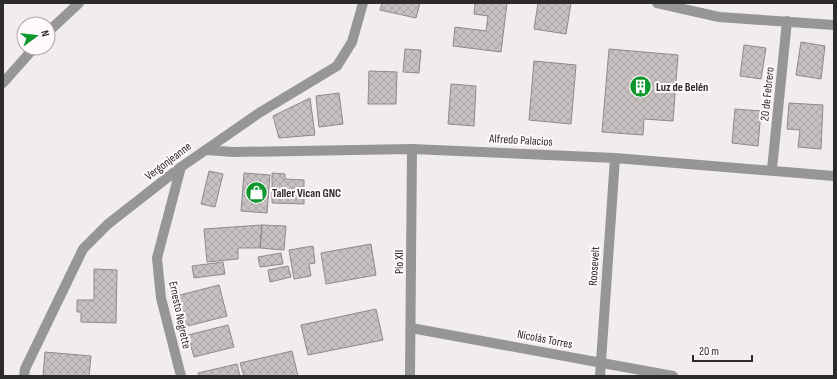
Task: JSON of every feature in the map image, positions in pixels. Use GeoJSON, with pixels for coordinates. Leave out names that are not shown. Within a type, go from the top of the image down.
{"type":"FeatureCollection","features":[{"type":"Feature","properties":{"kind":"street"},"geometry":{"type":"LineString","coordinates":[[56,25],[79,3]]}},
{"type":"Feature","properties":{"kind":"street","name":"Vergonjeanne"},"geometry":{"type":"LineString","coordinates":[[24,376],[25,369],[83,249],[108,224],[181,166],[259,113],[337,66],[352,42],[363,3]]}},
{"type":"Feature","properties":{"kind":"street"},"geometry":{"type":"LineString","coordinates":[[657,3],[719,17],[834,25]]}},
{"type":"Feature","properties":{"kind":"street","name":"20 de Febrero"},"geometry":{"type":"LineString","coordinates":[[772,169],[787,21]]}},
{"type":"Feature","properties":{"kind":"street"},"geometry":{"type":"LineString","coordinates":[[3,83],[27,56]]}},
{"type":"Feature","properties":{"kind":"street","name":"Alfredo Palacios"},"geometry":{"type":"LineString","coordinates":[[206,150],[233,152],[412,149],[616,158],[772,169],[834,176]]}},
{"type":"Feature","properties":{"kind":"street","name":"Pío XII"},"geometry":{"type":"LineString","coordinates":[[410,376],[412,149]]}},
{"type":"Feature","properties":{"kind":"street","name":"Roosevelt"},"geometry":{"type":"LineString","coordinates":[[600,376],[616,158]]}},
{"type":"Feature","properties":{"kind":"street","name":"Ernesto Negrette"},"geometry":{"type":"LineString","coordinates":[[181,166],[156,258],[161,298],[181,376]]}},
{"type":"Feature","properties":{"kind":"street","name":"Nicolás Torres"},"geometry":{"type":"LineString","coordinates":[[411,328],[673,376]]}},
{"type":"Feature","properties":{"kind":"building"},"geometry":{"type":"Polygon","coordinates":[[[382,3],[420,3],[416,18],[380,10],[382,3]]]}},
{"type":"Feature","properties":{"kind":"building"},"geometry":{"type":"Polygon","coordinates":[[[475,3],[507,3],[501,52],[453,46],[455,27],[486,31],[488,16],[474,14],[475,3]]]}},
{"type":"Feature","properties":{"kind":"building"},"geometry":{"type":"Polygon","coordinates":[[[538,3],[571,3],[566,34],[534,29],[538,3]]]}},
{"type":"Feature","properties":{"kind":"building"},"geometry":{"type":"Polygon","coordinates":[[[801,42],[825,46],[821,79],[796,75],[801,42]]]}},
{"type":"Feature","properties":{"kind":"building"},"geometry":{"type":"Polygon","coordinates":[[[744,45],[766,48],[761,79],[740,76],[744,45]]]}},
{"type":"Feature","properties":{"kind":"building"},"geometry":{"type":"Polygon","coordinates":[[[405,49],[421,50],[419,73],[403,72],[405,49]]]}},
{"type":"Feature","properties":{"kind":"building","name":"Luz de Belén"},"geometry":{"type":"Polygon","coordinates":[[[609,49],[678,55],[673,121],[644,119],[643,135],[602,132],[609,49]]]}},
{"type":"Feature","properties":{"kind":"building"},"geometry":{"type":"Polygon","coordinates":[[[534,61],[576,65],[571,124],[529,120],[534,61]]]}},
{"type":"Feature","properties":{"kind":"building"},"geometry":{"type":"Polygon","coordinates":[[[369,71],[397,72],[396,104],[368,104],[369,71]]]}},
{"type":"Feature","properties":{"kind":"building"},"geometry":{"type":"Polygon","coordinates":[[[451,84],[476,86],[474,126],[448,124],[451,84]]]}},
{"type":"Feature","properties":{"kind":"building"},"geometry":{"type":"Polygon","coordinates":[[[339,93],[343,124],[319,127],[316,96],[339,93]]]}},
{"type":"Feature","properties":{"kind":"building"},"geometry":{"type":"Polygon","coordinates":[[[310,98],[315,135],[279,138],[273,116],[310,98]]]}},
{"type":"Feature","properties":{"kind":"building"},"geometry":{"type":"Polygon","coordinates":[[[789,103],[823,105],[821,149],[798,147],[800,130],[787,129],[789,103]]]}},
{"type":"Feature","properties":{"kind":"building"},"geometry":{"type":"Polygon","coordinates":[[[735,109],[761,111],[758,146],[732,143],[735,109]]]}},
{"type":"Feature","properties":{"kind":"building"},"geometry":{"type":"Polygon","coordinates":[[[209,171],[223,174],[215,207],[201,204],[209,171]]]}},
{"type":"Feature","properties":{"kind":"building","name":"Taller Vican GNC"},"geometry":{"type":"Polygon","coordinates":[[[244,173],[270,175],[267,213],[241,211],[244,173]]]}},
{"type":"Feature","properties":{"kind":"building"},"geometry":{"type":"Polygon","coordinates":[[[272,173],[285,174],[285,179],[304,180],[304,204],[272,203],[272,173]]]}},
{"type":"Feature","properties":{"kind":"building"},"geometry":{"type":"Polygon","coordinates":[[[262,225],[260,248],[238,248],[238,259],[207,262],[204,229],[262,225]]]}},
{"type":"Feature","properties":{"kind":"building"},"geometry":{"type":"Polygon","coordinates":[[[262,225],[286,226],[284,250],[260,248],[262,225]]]}},
{"type":"Feature","properties":{"kind":"building"},"geometry":{"type":"Polygon","coordinates":[[[371,244],[376,275],[326,284],[321,253],[371,244]]]}},
{"type":"Feature","properties":{"kind":"building"},"geometry":{"type":"Polygon","coordinates":[[[313,246],[315,263],[309,264],[311,276],[294,279],[289,250],[313,246]]]}},
{"type":"Feature","properties":{"kind":"building"},"geometry":{"type":"Polygon","coordinates":[[[281,253],[283,264],[260,267],[258,257],[281,253]]]}},
{"type":"Feature","properties":{"kind":"building"},"geometry":{"type":"Polygon","coordinates":[[[223,262],[225,274],[194,278],[192,266],[223,262]]]}},
{"type":"Feature","properties":{"kind":"building"},"geometry":{"type":"Polygon","coordinates":[[[288,266],[291,277],[270,282],[268,270],[288,266]]]}},
{"type":"Feature","properties":{"kind":"building"},"geometry":{"type":"Polygon","coordinates":[[[94,269],[117,270],[116,323],[81,322],[81,312],[77,312],[77,300],[94,300],[94,269]]]}},
{"type":"Feature","properties":{"kind":"building"},"geometry":{"type":"Polygon","coordinates":[[[219,285],[227,316],[184,327],[176,296],[219,285]]]}},
{"type":"Feature","properties":{"kind":"building"},"geometry":{"type":"Polygon","coordinates":[[[376,309],[383,340],[308,355],[301,325],[376,309]]]}},
{"type":"Feature","properties":{"kind":"building"},"geometry":{"type":"Polygon","coordinates":[[[228,325],[234,347],[194,357],[188,335],[228,325]]]}},
{"type":"Feature","properties":{"kind":"building"},"geometry":{"type":"Polygon","coordinates":[[[292,351],[298,376],[244,376],[240,363],[292,351]]]}},
{"type":"Feature","properties":{"kind":"building"},"geometry":{"type":"Polygon","coordinates":[[[45,352],[91,356],[89,376],[43,376],[45,352]]]}},
{"type":"Feature","properties":{"kind":"building"},"geometry":{"type":"Polygon","coordinates":[[[237,364],[240,376],[199,376],[198,373],[237,364]]]}},
{"type":"Feature","properties":{"kind":"place","name":"Luz de Belén"},"geometry":{"type":"Point","coordinates":[641,87]}},
{"type":"Feature","properties":{"kind":"place","name":"Taller Vican GNC"},"geometry":{"type":"Point","coordinates":[256,193]}}]}
